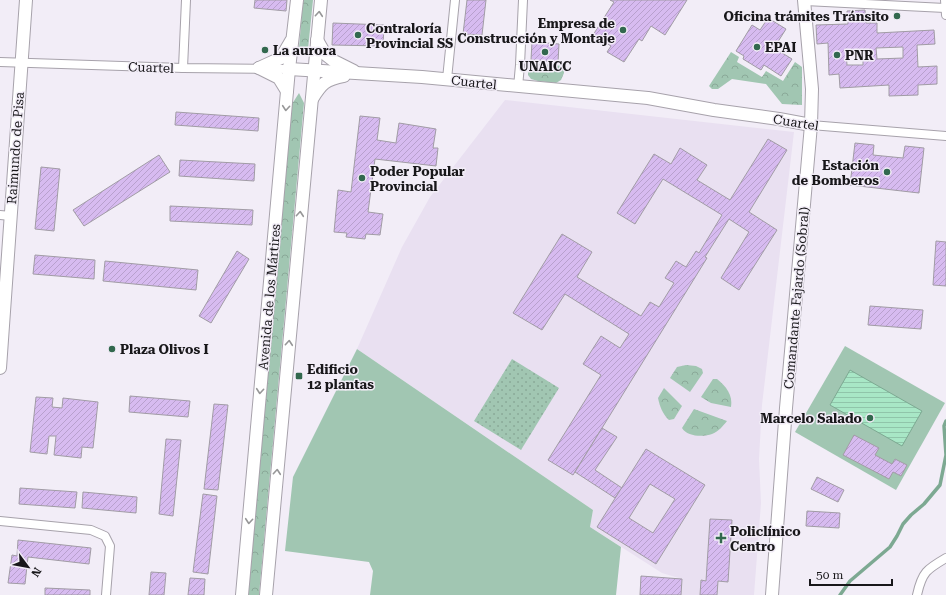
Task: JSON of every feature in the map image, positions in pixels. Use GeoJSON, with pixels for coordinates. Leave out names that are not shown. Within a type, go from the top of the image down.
{"type":"FeatureCollection","features":[{"type":"Feature","properties":{"kind":"main road","name":"Raimundo de Pisa"},"geometry":{"type":"LineString","coordinates":[[0,368],[5,215],[22,63],[26,0]]}},
{"type":"Feature","properties":{"kind":"main road","name":"Avenida de los Mártires"},"geometry":{"type":"LineString","coordinates":[[242,595],[289,69],[297,0]]}},
{"type":"Feature","properties":{"kind":"main road","name":"Avenida de los Mártires"},"geometry":{"type":"LineString","coordinates":[[266,595],[310,102],[321,0]]}},
{"type":"Feature","properties":{"kind":"main road","name":"Comandante Fajardo (Sobral)"},"geometry":{"type":"LineString","coordinates":[[772,595],[786,408],[812,125],[812,89],[805,1]]}},
{"type":"Feature","properties":{"kind":"main road"},"geometry":{"type":"LineString","coordinates":[[259,68],[281,58],[293,37]]}},
{"type":"Feature","properties":{"kind":"main road"},"geometry":{"type":"LineString","coordinates":[[317,40],[325,54],[359,73]]}},
{"type":"Feature","properties":{"kind":"main road"},"geometry":{"type":"LineString","coordinates":[[259,68],[278,78],[288,91]]}},
{"type":"Feature","properties":{"kind":"main road","name":"Cuartel"},"geometry":{"type":"LineString","coordinates":[[289,69],[447,79],[518,87],[648,98],[812,125]]}},
{"type":"Feature","properties":{"kind":"main road"},"geometry":{"type":"LineString","coordinates":[[310,102],[320,86],[330,79],[359,73]]}},
{"type":"Feature","properties":{"kind":"street"},"geometry":{"type":"LineString","coordinates":[[183,68],[186,0]]}},
{"type":"Feature","properties":{"kind":"street"},"geometry":{"type":"LineString","coordinates":[[447,79],[455,0]]}},
{"type":"Feature","properties":{"kind":"street"},"geometry":{"type":"LineString","coordinates":[[518,87],[523,0]]}},
{"type":"Feature","properties":{"kind":"street"},"geometry":{"type":"LineString","coordinates":[[805,1],[945,8]]}},
{"type":"Feature","properties":{"kind":"street","name":"Cuartel"},"geometry":{"type":"LineString","coordinates":[[0,62],[183,68],[289,69]]}},
{"type":"Feature","properties":{"kind":"street","name":"Cuartel"},"geometry":{"type":"LineString","coordinates":[[812,125],[946,136]]}},
{"type":"Feature","properties":{"kind":"street"},"geometry":{"type":"LineString","coordinates":[[0,521],[91,530],[105,536],[110,546],[106,595]]}},
{"type":"Feature","properties":{"kind":"street"},"geometry":{"type":"LineString","coordinates":[[917,595],[919,586],[927,569],[946,558]]}},
{"type":"Feature","properties":{"kind":"shaded area"},"geometry":{"type":"Polygon","coordinates":[[[505,100],[794,132],[762,405],[759,459],[761,503],[754,595],[681,595],[682,579],[662,573],[590,527],[593,510],[357,349],[402,247],[430,197],[505,100]]]}},
{"type":"Feature","properties":{"kind":"shaded area"},"geometry":{"type":"Polygon","coordinates":[[[850,370],[922,411],[902,446],[830,405],[850,370]]]}},
{"type":"Feature","properties":{"kind":"green space"},"geometry":{"type":"Polygon","coordinates":[[[303,0],[313,0],[308,49],[302,54],[299,48],[303,0]]]}},
{"type":"Feature","properties":{"kind":"green space"},"geometry":{"type":"Polygon","coordinates":[[[731,52],[739,57],[737,62],[762,77],[766,71],[783,81],[795,62],[802,67],[802,105],[782,104],[766,84],[732,79],[718,89],[712,89],[709,86],[731,52]]]}},
{"type":"Feature","properties":{"kind":"green space"},"geometry":{"type":"Polygon","coordinates":[[[528,63],[564,66],[564,73],[561,80],[556,83],[538,81],[531,79],[528,75],[528,63]]]}},
{"type":"Feature","properties":{"kind":"green space"},"geometry":{"type":"Polygon","coordinates":[[[299,93],[304,103],[259,595],[248,595],[292,104],[299,93]]]}},
{"type":"Feature","properties":{"kind":"green space","name":"Marcelo Salado"},"geometry":{"type":"Polygon","coordinates":[[[845,346],[945,403],[896,490],[795,432],[845,346]]]}},
{"type":"Feature","properties":{"kind":"green space"},"geometry":{"type":"Polygon","coordinates":[[[357,349],[593,510],[590,527],[621,547],[616,595],[370,595],[373,571],[369,562],[285,551],[293,477],[357,349]]]}},
{"type":"Feature","properties":{"kind":"green space"},"geometry":{"type":"Polygon","coordinates":[[[512,359],[559,388],[521,450],[474,421],[512,359]]]}},
{"type":"Feature","properties":{"kind":"green space"},"geometry":{"type":"Polygon","coordinates":[[[686,365],[696,366],[702,369],[703,373],[690,392],[670,378],[677,367],[686,365]]]}},
{"type":"Feature","properties":{"kind":"green space"},"geometry":{"type":"Polygon","coordinates":[[[713,379],[717,379],[728,391],[731,399],[731,407],[711,403],[701,397],[713,379]]]}},
{"type":"Feature","properties":{"kind":"green space"},"geometry":{"type":"Polygon","coordinates":[[[664,388],[682,406],[674,419],[669,420],[663,412],[658,398],[664,388]]]}},
{"type":"Feature","properties":{"kind":"green space"},"geometry":{"type":"Polygon","coordinates":[[[694,409],[727,421],[722,427],[712,434],[705,436],[692,435],[684,431],[682,428],[694,409]]]}},
{"type":"Feature","properties":{"kind":"building"},"geometry":{"type":"Polygon","coordinates":[[[255,0],[287,0],[286,11],[254,8],[255,0]]]}},
{"type":"Feature","properties":{"kind":"building"},"geometry":{"type":"Polygon","coordinates":[[[467,0],[486,0],[482,35],[463,34],[467,0]]]}},
{"type":"Feature","properties":{"kind":"building","name":"Empresa de Construcción y Montaje"},"geometry":{"type":"Polygon","coordinates":[[[610,0],[687,0],[665,35],[651,26],[642,41],[639,39],[624,62],[607,52],[611,46],[593,35],[614,2],[610,0]]]}},
{"type":"Feature","properties":{"kind":"building","name":"PNR"},"geometry":{"type":"Polygon","coordinates":[[[865,10],[866,23],[877,23],[877,33],[934,30],[935,44],[917,45],[918,67],[937,66],[937,84],[918,85],[918,95],[889,96],[889,85],[840,88],[839,74],[829,75],[828,43],[817,44],[816,25],[848,24],[847,11],[865,10]],[[903,47],[876,48],[877,59],[903,58],[903,47]],[[863,51],[846,52],[847,65],[863,65],[863,51]]]}},
{"type":"Feature","properties":{"kind":"building","name":"EPAI"},"geometry":{"type":"Polygon","coordinates":[[[768,18],[786,29],[774,48],[792,59],[781,76],[764,65],[761,70],[743,59],[744,56],[736,51],[752,25],[760,30],[768,18]]]}},
{"type":"Feature","properties":{"kind":"building","name":"Contraloría Provincial SS"},"geometry":{"type":"Polygon","coordinates":[[[333,23],[384,25],[383,46],[332,45],[333,23]]]}},
{"type":"Feature","properties":{"kind":"building","name":"UNAICC"},"geometry":{"type":"Polygon","coordinates":[[[532,42],[559,44],[558,62],[531,60],[532,42]]]}},
{"type":"Feature","properties":{"kind":"building"},"geometry":{"type":"Polygon","coordinates":[[[176,112],[259,118],[258,131],[175,125],[176,112]]]}},
{"type":"Feature","properties":{"kind":"building","name":"Poder Popular Provincial"},"geometry":{"type":"Polygon","coordinates":[[[360,116],[380,118],[377,140],[396,143],[399,123],[436,129],[433,148],[438,148],[436,166],[375,159],[368,212],[383,214],[380,235],[366,234],[365,239],[346,237],[347,233],[334,232],[338,190],[351,192],[360,116]]]}},
{"type":"Feature","properties":{"kind":"building"},"geometry":{"type":"Polygon","coordinates":[[[768,139],[787,150],[749,212],[777,230],[739,290],[721,278],[749,232],[729,219],[705,257],[707,258],[573,475],[548,460],[601,375],[583,364],[601,336],[620,348],[629,334],[565,294],[542,330],[513,313],[562,234],[592,252],[577,277],[641,316],[650,302],[659,307],[674,283],[665,278],[676,261],[686,267],[696,251],[699,253],[722,215],[663,179],[635,224],[617,213],[654,154],[671,164],[680,148],[707,165],[697,180],[730,200],[768,139]]]}},
{"type":"Feature","properties":{"kind":"building","name":"Estación de Bomberos"},"geometry":{"type":"Polygon","coordinates":[[[855,143],[874,145],[873,155],[903,158],[905,146],[924,148],[919,193],[850,185],[855,143]]]}},
{"type":"Feature","properties":{"kind":"building"},"geometry":{"type":"Polygon","coordinates":[[[159,155],[170,172],[84,226],[73,210],[159,155]]]}},
{"type":"Feature","properties":{"kind":"building"},"geometry":{"type":"Polygon","coordinates":[[[180,160],[255,164],[254,181],[179,176],[180,160]]]}},
{"type":"Feature","properties":{"kind":"building"},"geometry":{"type":"Polygon","coordinates":[[[41,167],[60,169],[54,231],[35,229],[41,167]]]}},
{"type":"Feature","properties":{"kind":"building"},"geometry":{"type":"Polygon","coordinates":[[[170,206],[253,210],[252,225],[170,221],[170,206]]]}},
{"type":"Feature","properties":{"kind":"building"},"geometry":{"type":"Polygon","coordinates":[[[936,241],[946,242],[946,286],[933,285],[936,241]]]}},
{"type":"Feature","properties":{"kind":"building"},"geometry":{"type":"Polygon","coordinates":[[[237,251],[249,259],[211,323],[199,316],[237,251]]]}},
{"type":"Feature","properties":{"kind":"building"},"geometry":{"type":"Polygon","coordinates":[[[35,255],[95,260],[94,279],[33,274],[35,255]]]}},
{"type":"Feature","properties":{"kind":"building"},"geometry":{"type":"Polygon","coordinates":[[[105,261],[198,270],[196,290],[103,281],[105,261]]]}},
{"type":"Feature","properties":{"kind":"building"},"geometry":{"type":"Polygon","coordinates":[[[870,306],[923,310],[921,329],[868,325],[870,306]]]}},
{"type":"Feature","properties":{"kind":"building"},"geometry":{"type":"Polygon","coordinates":[[[130,396],[190,401],[188,417],[129,412],[130,396]]]}},
{"type":"Feature","properties":{"kind":"building"},"geometry":{"type":"Polygon","coordinates":[[[36,397],[53,398],[52,407],[62,408],[63,398],[98,402],[93,448],[82,447],[81,458],[54,455],[56,436],[49,436],[47,454],[30,452],[36,397]]]}},
{"type":"Feature","properties":{"kind":"building"},"geometry":{"type":"Polygon","coordinates":[[[214,404],[228,405],[218,490],[204,489],[214,404]]]}},
{"type":"Feature","properties":{"kind":"building"},"geometry":{"type":"Polygon","coordinates":[[[602,428],[617,437],[595,470],[622,488],[615,498],[575,472],[602,428]]]}},
{"type":"Feature","properties":{"kind":"building"},"geometry":{"type":"Polygon","coordinates":[[[854,435],[879,448],[875,455],[892,464],[895,459],[907,465],[901,476],[893,472],[889,479],[843,455],[854,435]]]}},
{"type":"Feature","properties":{"kind":"building"},"geometry":{"type":"Polygon","coordinates":[[[166,439],[181,440],[173,516],[159,514],[166,439]]]}},
{"type":"Feature","properties":{"kind":"building"},"geometry":{"type":"Polygon","coordinates":[[[646,449],[705,485],[656,564],[597,527],[646,449]],[[650,484],[629,518],[653,533],[675,499],[650,484]]]}},
{"type":"Feature","properties":{"kind":"building"},"geometry":{"type":"Polygon","coordinates":[[[817,477],[844,490],[838,502],[811,489],[817,477]]]}},
{"type":"Feature","properties":{"kind":"building"},"geometry":{"type":"Polygon","coordinates":[[[20,488],[77,492],[75,508],[19,504],[20,488]]]}},
{"type":"Feature","properties":{"kind":"building"},"geometry":{"type":"Polygon","coordinates":[[[83,492],[137,497],[136,513],[82,508],[83,492]]]}},
{"type":"Feature","properties":{"kind":"building"},"geometry":{"type":"Polygon","coordinates":[[[203,494],[217,496],[208,574],[193,572],[203,494]]]}},
{"type":"Feature","properties":{"kind":"building"},"geometry":{"type":"Polygon","coordinates":[[[807,511],[840,513],[839,528],[806,526],[807,511]]]}},
{"type":"Feature","properties":{"kind":"building"},"geometry":{"type":"Polygon","coordinates":[[[710,519],[732,520],[728,582],[718,581],[717,595],[700,595],[701,580],[706,581],[710,519]]]}},
{"type":"Feature","properties":{"kind":"building"},"geometry":{"type":"Polygon","coordinates":[[[18,540],[91,548],[89,564],[28,557],[25,584],[8,583],[12,555],[17,556],[18,540]]]}},
{"type":"Feature","properties":{"kind":"building"},"geometry":{"type":"Polygon","coordinates":[[[151,572],[166,573],[164,595],[149,595],[151,572]]]}},
{"type":"Feature","properties":{"kind":"building"},"geometry":{"type":"Polygon","coordinates":[[[641,576],[682,579],[681,595],[640,595],[641,576]]]}},
{"type":"Feature","properties":{"kind":"building"},"geometry":{"type":"Polygon","coordinates":[[[190,578],[205,579],[204,595],[188,595],[190,578]]]}},
{"type":"Feature","properties":{"kind":"building"},"geometry":{"type":"Polygon","coordinates":[[[45,588],[90,590],[90,595],[45,595],[45,588]]]}},
{"type":"Feature","properties":{"kind":"waterway"},"geometry":{"type":"LineString","coordinates":[[840,595],[850,581],[890,547],[903,524],[924,504],[940,485],[946,455],[944,426],[946,421]]}},
{"type":"Feature","properties":{"kind":"place","name":"Oficina trámites Tránsito"},"geometry":{"type":"Point","coordinates":[897,16]}},
{"type":"Feature","properties":{"kind":"place","name":"Empresa de Construcción y Montaje"},"geometry":{"type":"Point","coordinates":[623,30]}},
{"type":"Feature","properties":{"kind":"place","name":"Contraloría Provincial SS"},"geometry":{"type":"Point","coordinates":[358,35]}},
{"type":"Feature","properties":{"kind":"place","name":"EPAI"},"geometry":{"type":"Point","coordinates":[757,47]}},
{"type":"Feature","properties":{"kind":"place","name":"La aurora"},"geometry":{"type":"Point","coordinates":[265,50]}},
{"type":"Feature","properties":{"kind":"place","name":"UNAICC"},"geometry":{"type":"Point","coordinates":[545,52]}},
{"type":"Feature","properties":{"kind":"place","name":"PNR"},"geometry":{"type":"Point","coordinates":[837,55]}},
{"type":"Feature","properties":{"kind":"place","name":"Estación de Bomberos"},"geometry":{"type":"Point","coordinates":[887,172]}},
{"type":"Feature","properties":{"kind":"place","name":"Poder Popular Provincial"},"geometry":{"type":"Point","coordinates":[362,178]}},
{"type":"Feature","properties":{"kind":"place","name":"Plaza Olivos I"},"geometry":{"type":"Point","coordinates":[112,349]}},
{"type":"Feature","properties":{"kind":"place","name":"Edificio 12 plantas"},"geometry":{"type":"Point","coordinates":[299,376]}},
{"type":"Feature","properties":{"kind":"place","name":"Marcelo Salado"},"geometry":{"type":"Point","coordinates":[870,418]}},
{"type":"Feature","properties":{"kind":"place","name":"Policlínico Centro"},"geometry":{"type":"Point","coordinates":[721,538]}}]}
